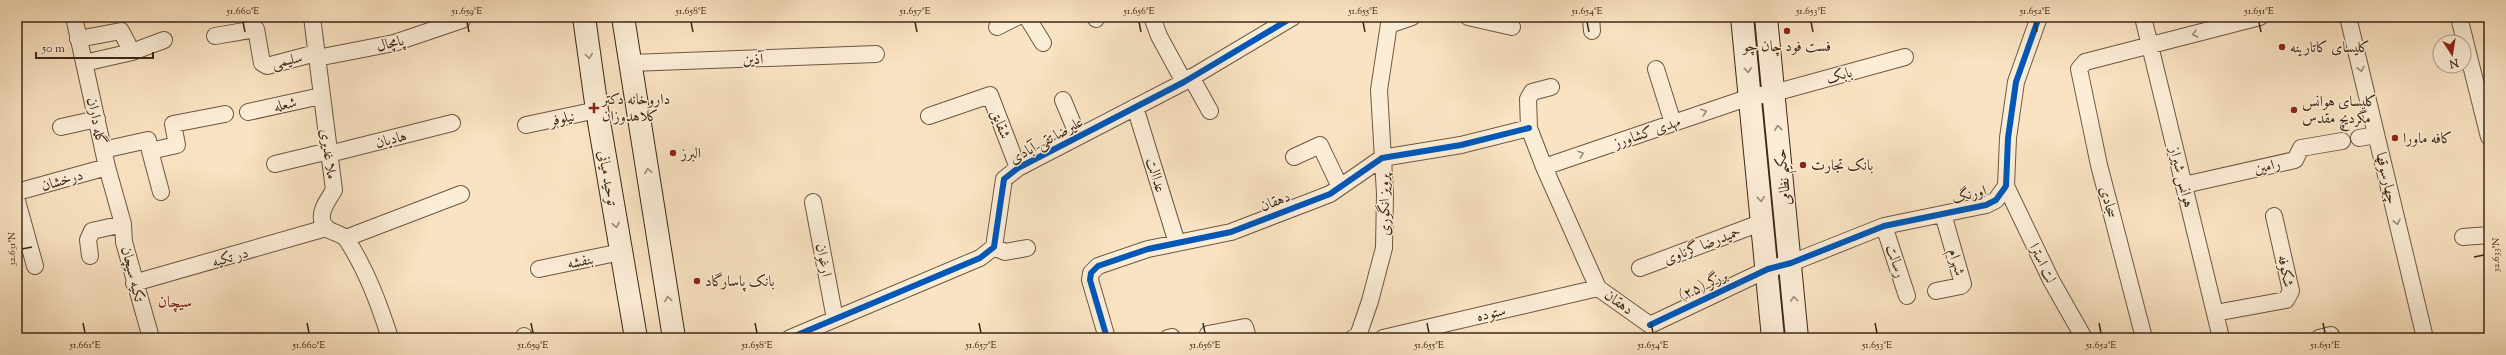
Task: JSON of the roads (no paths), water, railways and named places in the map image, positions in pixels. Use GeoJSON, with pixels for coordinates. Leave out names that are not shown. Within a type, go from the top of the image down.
{"type":"FeatureCollection","features":[{"type":"Feature","properties":{"kind":"main road","name":"توحید میانی"},"geometry":{"type":"LineString","coordinates":[[584,17],[597,110],[636,338]]}},
{"type":"Feature","properties":{"kind":"main road"},"geometry":{"type":"LineString","coordinates":[[623,17],[674,338]]}},
{"type":"Feature","properties":{"kind":"main road","name":"حکیم نظامی"},"geometry":{"type":"LineString","coordinates":[[1742,17],[1768,269],[1773,338]]}},
{"type":"Feature","properties":{"kind":"main road","name":"حکیم نظامی"},"geometry":{"type":"LineString","coordinates":[[1766,17],[1791,263],[1797,338]]}},
{"type":"Feature","properties":{"kind":"street","name":"گله داران"},"geometry":{"type":"LineString","coordinates":[[74,17],[107,167],[123,224]]}},
{"type":"Feature","properties":{"kind":"street","name":"ملا غدیری"},"geometry":{"type":"LineString","coordinates":[[312,17],[334,190],[322,210],[322,220],[326,228]]}},
{"type":"Feature","properties":{"kind":"street"},"geometry":{"type":"LineString","coordinates":[[997,27],[1017,17]]}},
{"type":"Feature","properties":{"kind":"street"},"geometry":{"type":"LineString","coordinates":[[1027,17],[1043,43]]}},
{"type":"Feature","properties":{"kind":"street"},"geometry":{"type":"LineString","coordinates":[[1152,17],[1159,36],[1187,80],[1210,111]]}},
{"type":"Feature","properties":{"kind":"street","name":"علیرضا تقی آبادی"},"geometry":{"type":"LineString","coordinates":[[994,247],[1004,179],[1018,168],[1187,80],[1293,17]]}},
{"type":"Feature","properties":{"kind":"street"},"geometry":{"type":"LineString","coordinates":[[1390,21],[1412,17]]}},
{"type":"Feature","properties":{"kind":"street"},"geometry":{"type":"LineString","coordinates":[[1468,17],[1512,27]]}},
{"type":"Feature","properties":{"kind":"street","name":"اورنگ"},"geometry":{"type":"LineString","coordinates":[[1791,263],[1884,226],[1986,206],[1996,200],[2006,186],[2008,138],[2016,82],[2039,17]]}},
{"type":"Feature","properties":{"kind":"street","name":"هوانس شیراز"},"geometry":{"type":"LineString","coordinates":[[2142,17],[2221,338]]}},
{"type":"Feature","properties":{"kind":"street"},"geometry":{"type":"LineString","coordinates":[[2150,45],[2260,17]]}},
{"type":"Feature","properties":{"kind":"street","name":"چهارسوقها"},"geometry":{"type":"LineString","coordinates":[[2348,17],[2425,338]]}},
{"type":"Feature","properties":{"kind":"street"},"geometry":{"type":"LineString","coordinates":[[2459,17],[2489,137]]}},
{"type":"Feature","properties":{"kind":"street","name":"پامچال"},"geometry":{"type":"LineString","coordinates":[[316,56],[394,43],[462,20]]}},
{"type":"Feature","properties":{"kind":"street","name":"پرویز انگوری"},"geometry":{"type":"LineString","coordinates":[[1357,337],[1370,301],[1384,248],[1379,90],[1390,21]]}},
{"type":"Feature","properties":{"kind":"street","name":"سلیمی"},"geometry":{"type":"LineString","coordinates":[[215,36],[256,30],[262,63],[267,66],[316,56]]}},
{"type":"Feature","properties":{"kind":"street"},"geometry":{"type":"LineString","coordinates":[[78,39],[121,31],[132,52]]}},
{"type":"Feature","properties":{"kind":"street"},"geometry":{"type":"LineString","coordinates":[[84,63],[132,52],[164,40]]}},
{"type":"Feature","properties":{"kind":"street","name":"سجادی"},"geometry":{"type":"LineString","coordinates":[[2144,338],[2099,165],[2081,84],[2080,69],[2081,65],[2150,45]]}},
{"type":"Feature","properties":{"kind":"street","name":"آذین"},"geometry":{"type":"LineString","coordinates":[[630,63],[876,54]]}},
{"type":"Feature","properties":{"kind":"street","name":"بابک"},"geometry":{"type":"LineString","coordinates":[[1750,97],[1774,93],[1905,57]]}},
{"type":"Feature","properties":{"kind":"street"},"geometry":{"type":"LineString","coordinates":[[1656,69],[1673,123]]}},
{"type":"Feature","properties":{"kind":"street"},"geometry":{"type":"LineString","coordinates":[[1529,128],[1529,95],[1551,87]]}},
{"type":"Feature","properties":{"kind":"street","name":"شقایق"},"geometry":{"type":"LineString","coordinates":[[930,116],[990,95],[1018,168]]}},
{"type":"Feature","properties":{"kind":"street","name":"شعله"},"geometry":{"type":"LineString","coordinates":[[248,112],[322,96]]}},
{"type":"Feature","properties":{"kind":"street","name":"مهدی کشاورز"},"geometry":{"type":"LineString","coordinates":[[1544,167],[1750,97]]}},
{"type":"Feature","properties":{"kind":"street"},"geometry":{"type":"LineString","coordinates":[[1062,100],[1078,136]]}},
{"type":"Feature","properties":{"kind":"street","name":"عداالت"},"geometry":{"type":"LineString","coordinates":[[1135,107],[1177,243]]}},
{"type":"Feature","properties":{"kind":"street","name":"نیلوفر"},"geometry":{"type":"LineString","coordinates":[[526,125],[597,110]]}},
{"type":"Feature","properties":{"kind":"street"},"geometry":{"type":"LineString","coordinates":[[150,151],[177,145],[173,124],[225,114]]}},
{"type":"Feature","properties":{"kind":"street"},"geometry":{"type":"LineString","coordinates":[[61,126],[97,119]]}},
{"type":"Feature","properties":{"kind":"street","name":"هادیان"},"geometry":{"type":"LineString","coordinates":[[275,164],[452,123]]}},
{"type":"Feature","properties":{"kind":"street","name":"دهقان"},"geometry":{"type":"LineString","coordinates":[[1107,338],[1090,280],[1091,272],[1098,266],[1148,249],[1231,232],[1330,194],[1382,158],[1462,145],[1529,128],[1544,167],[1598,288],[1651,331]]}},
{"type":"Feature","properties":{"kind":"street"},"geometry":{"type":"LineString","coordinates":[[2359,138],[2376,135]]}},
{"type":"Feature","properties":{"kind":"street"},"geometry":{"type":"LineString","coordinates":[[103,150],[148,140],[161,192]]}},
{"type":"Feature","properties":{"kind":"street","name":"رامین"},"geometry":{"type":"LineString","coordinates":[[2184,185],[2296,160],[2301,148],[2342,141]]}},
{"type":"Feature","properties":{"kind":"street"},"geometry":{"type":"LineString","coordinates":[[1294,157],[1320,145],[1340,187]]}},
{"type":"Feature","properties":{"kind":"street","name":"درخشان"},"geometry":{"type":"LineString","coordinates":[[17,192],[107,167]]}},
{"type":"Feature","properties":{"kind":"street","name":"لت استرا"},"geometry":{"type":"LineString","coordinates":[[2006,186],[2051,280],[2084,338]]}},
{"type":"Feature","properties":{"kind":"street"},"geometry":{"type":"LineString","coordinates":[[346,238],[461,194]]}},
{"type":"Feature","properties":{"kind":"street"},"geometry":{"type":"LineString","coordinates":[[17,201],[35,266]]}},
{"type":"Feature","properties":{"kind":"street","name":"ارغوان"},"geometry":{"type":"LineString","coordinates":[[813,202],[835,319]]}},
{"type":"Feature","properties":{"kind":"street","name":"شهرام"},"geometry":{"type":"LineString","coordinates":[[1936,291],[1961,286],[1963,284],[1943,214]]}},
{"type":"Feature","properties":{"kind":"street","name":"شکوفه"},"geometry":{"type":"LineString","coordinates":[[2215,313],[2286,300],[2290,296],[2291,291],[2274,216]]}},
{"type":"Feature","properties":{"kind":"street","name":"حمیدرضا گرناوی"},"geometry":{"type":"LineString","coordinates":[[1640,268],[1763,222]]}},
{"type":"Feature","properties":{"kind":"street"},"geometry":{"type":"LineString","coordinates":[[90,256],[88,240],[92,231],[123,224]]}},
{"type":"Feature","properties":{"kind":"street","name":"تکیه سیچان"},"geometry":{"type":"LineString","coordinates":[[123,224],[124,242],[134,283],[151,338]]}},
{"type":"Feature","properties":{"kind":"street","name":"رسالت"},"geometry":{"type":"LineString","coordinates":[[1884,226],[1907,296]]}},
{"type":"Feature","properties":{"kind":"street"},"geometry":{"type":"LineString","coordinates":[[326,228],[346,238],[373,288],[390,338]]}},
{"type":"Feature","properties":{"kind":"street","name":"در تکیه"},"geometry":{"type":"LineString","coordinates":[[134,283],[326,228]]}},
{"type":"Feature","properties":{"kind":"street"},"geometry":{"type":"LineString","coordinates":[[2463,237],[2489,235]]}},
{"type":"Feature","properties":{"kind":"street"},"geometry":{"type":"LineString","coordinates":[[790,338],[980,258],[994,247],[1005,252],[1027,248]]}},
{"type":"Feature","properties":{"kind":"street","name":"بنفشه"},"geometry":{"type":"LineString","coordinates":[[539,269],[621,252]]}},
{"type":"Feature","properties":{"kind":"street","name":"برزگر (۲۵)"},"geometry":{"type":"LineString","coordinates":[[1651,331],[1768,269],[1791,263]]}},
{"type":"Feature","properties":{"kind":"street","name":"ستوده"},"geometry":{"type":"LineString","coordinates":[[1383,338],[1598,288]]}},
{"type":"Feature","properties":{"kind":"street"},"geometry":{"type":"LineString","coordinates":[[1208,334],[1245,327],[1248,338]]}},
{"type":"Feature","properties":{"kind":"place","name":"فست فود چان چو"},"geometry":{"type":"Point","coordinates":[1787,31]}},
{"type":"Feature","properties":{"kind":"place","name":"کلیسای کاتارینه"},"geometry":{"type":"Point","coordinates":[2282,47]}},
{"type":"Feature","properties":{"kind":"place","name":"داروخانه دکتر کلاهدوزان"},"geometry":{"type":"Point","coordinates":[594,108]}},
{"type":"Feature","properties":{"kind":"place","name":"کلیسای هوانس مگردیچ مقدس"},"geometry":{"type":"Point","coordinates":[2294,110]}},
{"type":"Feature","properties":{"kind":"place","name":"کافه ماورا"},"geometry":{"type":"Point","coordinates":[2395,138]}},
{"type":"Feature","properties":{"kind":"place","name":"البرز"},"geometry":{"type":"Point","coordinates":[673,153]}},
{"type":"Feature","properties":{"kind":"place","name":"بانک تجارت"},"geometry":{"type":"Point","coordinates":[1803,165]}},
{"type":"Feature","properties":{"kind":"place","name":"بانک پاسارگاد"},"geometry":{"type":"Point","coordinates":[697,281]}},
{"type":"Feature","properties":{"kind":"district","name":"سیچان"},"geometry":{"type":"Point","coordinates":[175,301]}}]}
